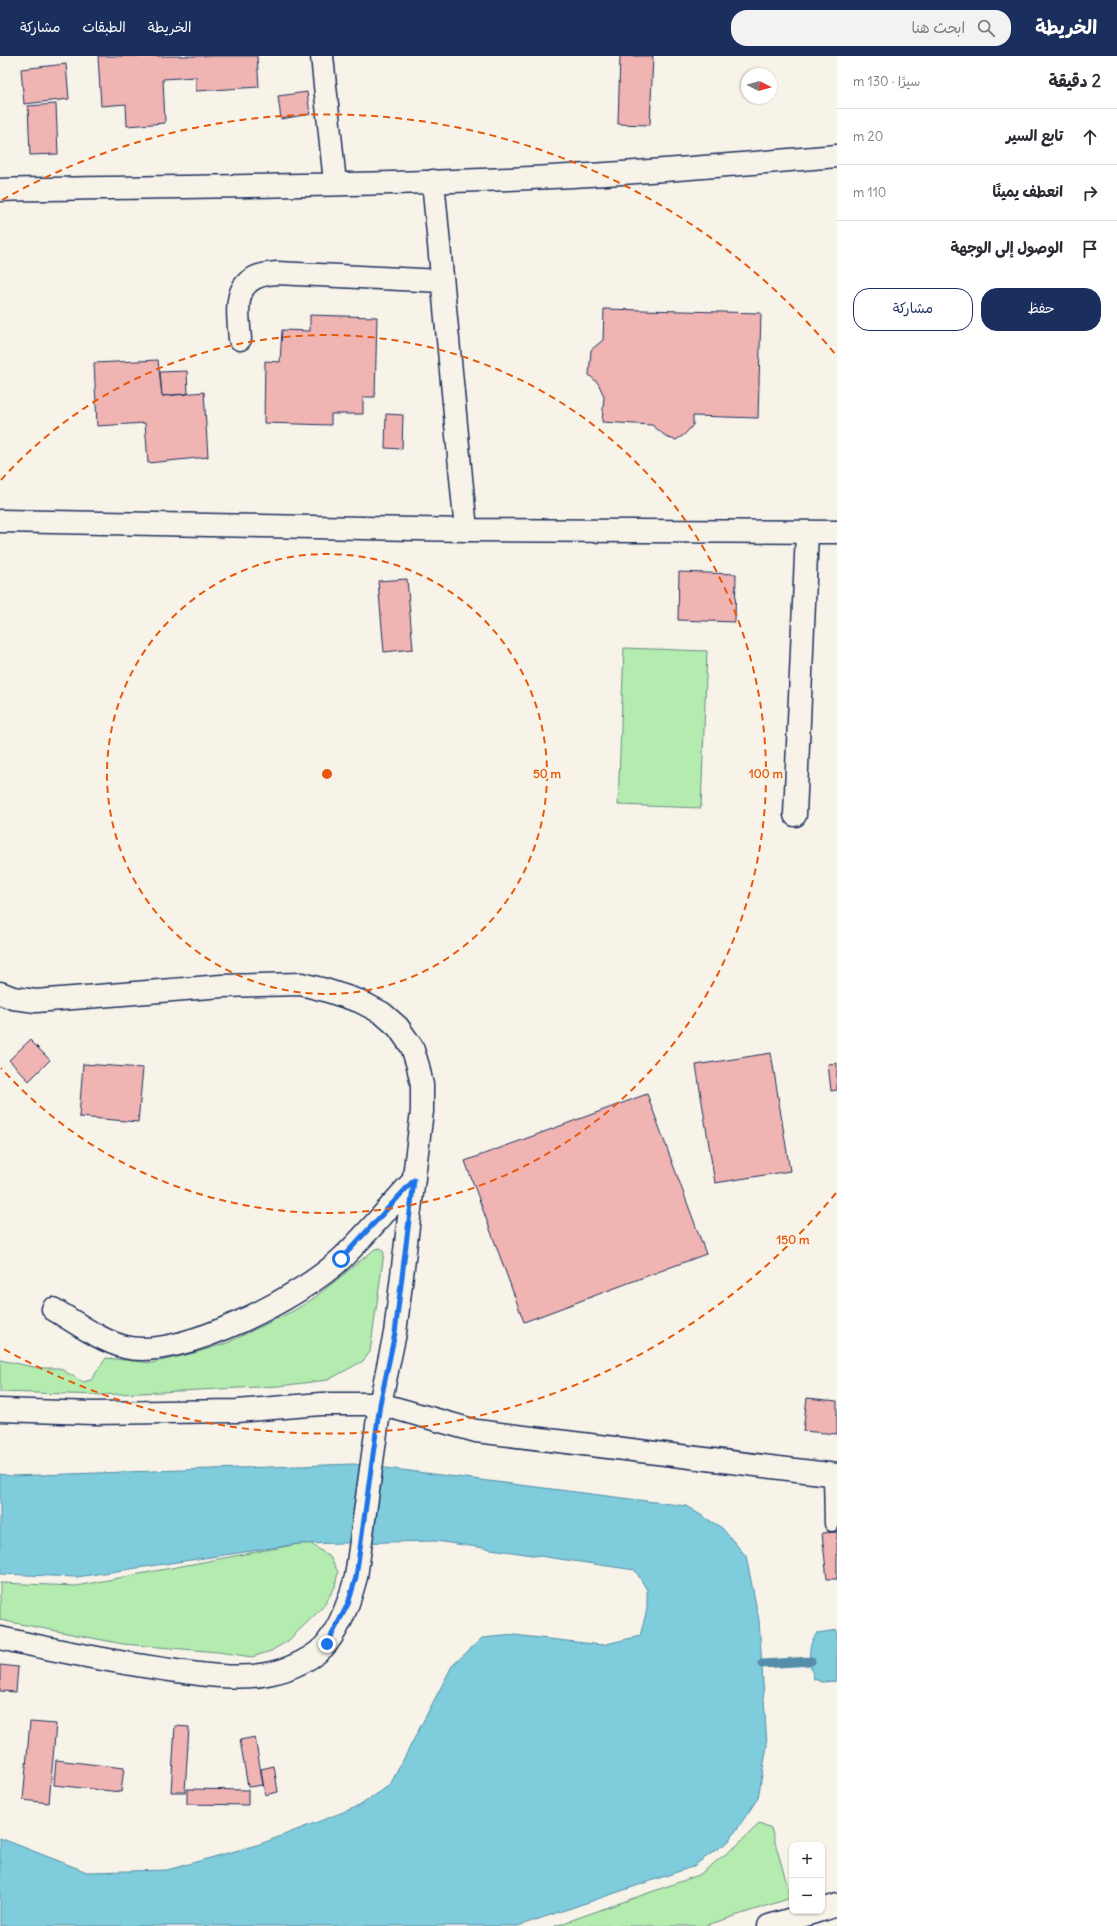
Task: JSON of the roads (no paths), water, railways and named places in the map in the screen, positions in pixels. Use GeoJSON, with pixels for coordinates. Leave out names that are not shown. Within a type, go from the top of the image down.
{"type":"FeatureCollection","features":[{"type":"Feature","properties":{"kind":"street"},"geometry":{"type":"LineString","coordinates":[[322,56],[334,183]]}},
{"type":"Feature","properties":{"kind":"street"},"geometry":{"type":"LineString","coordinates":[[0,190],[433,181],[589,175],[837,156]]}},
{"type":"Feature","properties":{"kind":"street"},"geometry":{"type":"LineString","coordinates":[[433,181],[466,530]]}},
{"type":"Feature","properties":{"kind":"street"},"geometry":{"type":"LineString","coordinates":[[240,339],[238,300],[246,284],[260,275],[277,273],[442,281]]}},
{"type":"Feature","properties":{"kind":"street"},"geometry":{"type":"LineString","coordinates":[[0,521],[466,530],[837,532]]}},
{"type":"Feature","properties":{"kind":"street"},"geometry":{"type":"LineString","coordinates":[[795,815],[807,532]]}},
{"type":"Feature","properties":{"kind":"street"},"geometry":{"type":"LineString","coordinates":[[0,993],[13,998],[36,1001],[222,986],[301,984],[359,1001],[382,1013],[398,1027],[412,1047],[422,1085],[422,1111],[395,1333],[380,1404],[377,1435],[356,1577],[348,1604],[327,1644],[302,1662],[272,1673],[247,1676],[197,1674],[97,1659],[0,1638]]}},
{"type":"Feature","properties":{"kind":"street"},"geometry":{"type":"LineString","coordinates":[[53,1309],[113,1343],[126,1348],[145,1350],[178,1344],[236,1325],[307,1285],[341,1259],[414,1180]]}},
{"type":"Feature","properties":{"kind":"street"},"geometry":{"type":"LineString","coordinates":[[0,1410],[93,1412],[237,1410],[321,1404],[380,1404],[476,1431],[834,1475]]}},
{"type":"Feature","properties":{"kind":"street"},"geometry":{"type":"LineString","coordinates":[[825,1909],[837,1905]]}},
{"type":"Feature","properties":{"kind":"street"},"geometry":{"type":"LineString","coordinates":[[769,1926],[808,1914]]}},
{"type":"Feature","properties":{"kind":"lane"},"geometry":{"type":"LineString","coordinates":[[832,1524],[834,1475]]}},
{"type":"Feature","properties":{"kind":"water"},"geometry":{"type":"Polygon","coordinates":[[[354,1464],[686,1506],[722,1528],[746,1556],[759,1620],[767,1746],[758,1798],[729,1841],[692,1867],[518,1926],[0,1926],[0,1838],[87,1872],[167,1870],[260,1844],[359,1806],[390,1785],[452,1666],[482,1638],[514,1635],[602,1645],[640,1636],[647,1609],[647,1590],[635,1570],[436,1541],[298,1544],[77,1577],[0,1574],[0,1474],[11,1476],[354,1464]]]}},
{"type":"Feature","properties":{"kind":"water"},"geometry":{"type":"Polygon","coordinates":[[[837,1630],[837,1681],[822,1682],[814,1679],[811,1667],[811,1644],[817,1633],[837,1630]]]}},
{"type":"Feature","properties":{"kind":"waterway"},"geometry":{"type":"LineString","coordinates":[[762,1664],[811,1661]]}}]}
